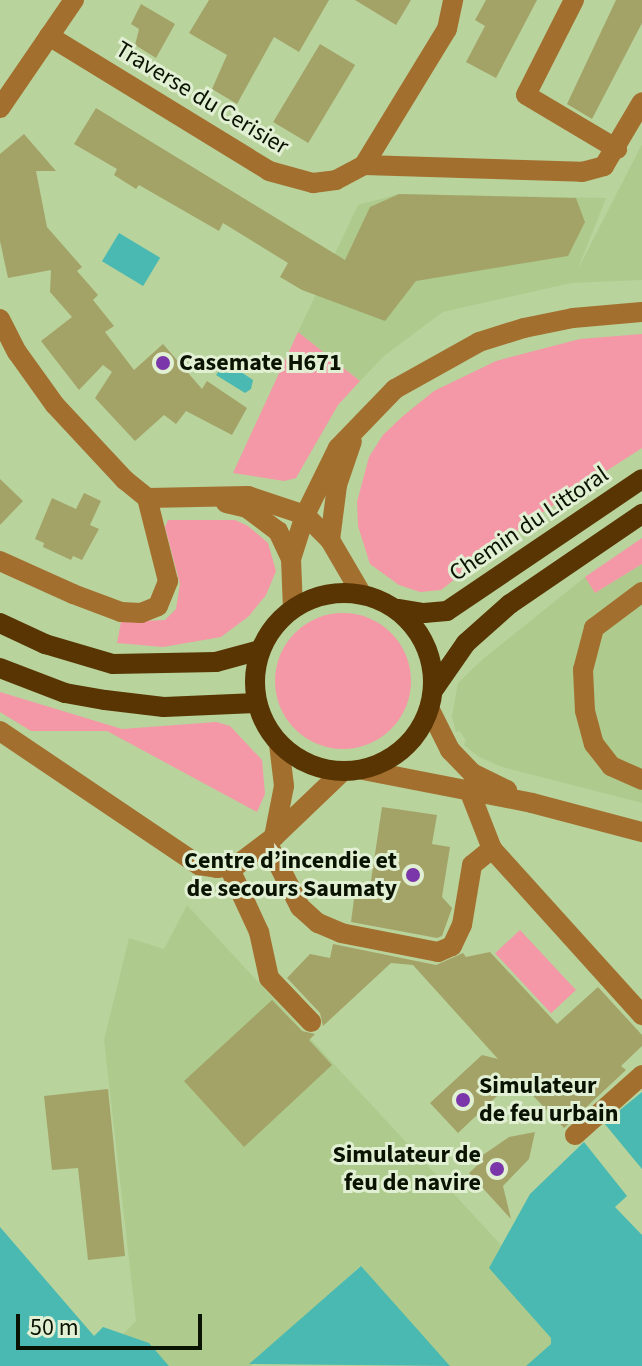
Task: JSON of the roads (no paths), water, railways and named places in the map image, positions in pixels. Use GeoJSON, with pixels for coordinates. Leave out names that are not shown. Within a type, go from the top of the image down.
{"type":"FeatureCollection","features":[{"type":"Feature","properties":{"kind":"main road","name":"Chemin du Littoral"},"geometry":{"type":"LineString","coordinates":[[398,609],[424,613],[447,611],[642,479]]}},
{"type":"Feature","properties":{"kind":"main road"},"geometry":{"type":"LineString","coordinates":[[434,689],[466,643],[510,604],[642,514]]}},
{"type":"Feature","properties":{"kind":"main road"},"geometry":{"type":"LineString","coordinates":[[325,593],[361,593],[398,609],[419,631],[431,658],[434,689],[430,710],[415,737],[392,758],[363,770],[342,772],[308,764],[279,744],[265,725],[257,703],[254,676],[260,650],[273,626],[293,608],[325,593]]}},
{"type":"Feature","properties":{"kind":"main road"},"geometry":{"type":"LineString","coordinates":[[0,623],[66,651],[113,664],[216,662],[260,650]]}},
{"type":"Feature","properties":{"kind":"main road"},"geometry":{"type":"LineString","coordinates":[[0,668],[65,693],[105,700],[164,707],[257,703]]}},
{"type":"Feature","properties":{"kind":"street"},"geometry":{"type":"LineString","coordinates":[[0,108],[74,0]]}},
{"type":"Feature","properties":{"kind":"street"},"geometry":{"type":"LineString","coordinates":[[453,0],[447,29],[364,165],[582,172],[604,166],[617,149],[642,102]]}},
{"type":"Feature","properties":{"kind":"street"},"geometry":{"type":"LineString","coordinates":[[574,0],[526,95],[617,149]]}},
{"type":"Feature","properties":{"kind":"street","name":"Traverse du Cerisier"},"geometry":{"type":"LineString","coordinates":[[49,36],[269,171],[290,180],[313,183],[336,180],[364,165]]}},
{"type":"Feature","properties":{"kind":"street"},"geometry":{"type":"LineString","coordinates":[[293,608],[291,559],[305,515],[338,448],[395,389],[479,342],[524,328],[573,318],[642,312]]}},
{"type":"Feature","properties":{"kind":"street"},"geometry":{"type":"LineString","coordinates":[[0,319],[17,352],[55,405],[125,480],[147,498],[168,581],[158,606],[141,613],[121,612],[31,577],[0,561]]}},
{"type":"Feature","properties":{"kind":"street"},"geometry":{"type":"LineString","coordinates":[[330,540],[337,485],[358,426]]}},
{"type":"Feature","properties":{"kind":"street"},"geometry":{"type":"LineString","coordinates":[[147,498],[248,496],[305,515],[330,540],[361,593]]}},
{"type":"Feature","properties":{"kind":"street"},"geometry":{"type":"LineString","coordinates":[[206,498],[247,508],[261,517],[278,531],[291,559]]}},
{"type":"Feature","properties":{"kind":"street"},"geometry":{"type":"LineString","coordinates":[[642,592],[594,628],[583,670],[585,711],[594,744],[611,766],[642,780]]}},
{"type":"Feature","properties":{"kind":"street"},"geometry":{"type":"LineString","coordinates":[[430,710],[450,750],[472,773],[532,803]]}},
{"type":"Feature","properties":{"kind":"street"},"geometry":{"type":"LineString","coordinates":[[0,731],[199,865],[229,867],[271,841],[342,772]]}},
{"type":"Feature","properties":{"kind":"street"},"geometry":{"type":"LineString","coordinates":[[279,744],[284,786],[271,841],[300,907],[318,923],[341,933],[438,952],[452,946],[462,925],[472,865],[492,849]]}},
{"type":"Feature","properties":{"kind":"street"},"geometry":{"type":"LineString","coordinates":[[363,770],[532,803],[642,832]]}},
{"type":"Feature","properties":{"kind":"street"},"geometry":{"type":"LineString","coordinates":[[469,790],[492,849],[642,1015]]}},
{"type":"Feature","properties":{"kind":"street"},"geometry":{"type":"LineString","coordinates":[[229,867],[259,932],[269,978],[311,1022]]}},
{"type":"Feature","properties":{"kind":"street"},"geometry":{"type":"LineString","coordinates":[[575,1135],[642,1075]]}},
{"type":"Feature","properties":{"kind":"water"},"geometry":{"type":"Polygon","coordinates":[[[119,233],[160,258],[143,286],[102,261],[119,233]]]}},
{"type":"Feature","properties":{"kind":"water"},"geometry":{"type":"Polygon","coordinates":[[[226,362],[253,380],[251,389],[245,393],[216,375],[226,362]]]}},
{"type":"Feature","properties":{"kind":"water"},"geometry":{"type":"Polygon","coordinates":[[[642,1092],[642,1169],[604,1123],[642,1092]]]}},
{"type":"Feature","properties":{"kind":"water"},"geometry":{"type":"Polygon","coordinates":[[[584,1142],[627,1196],[615,1207],[642,1235],[642,1366],[526,1366],[551,1344],[551,1338],[489,1268],[530,1194],[584,1142]]]}},
{"type":"Feature","properties":{"kind":"water"},"geometry":{"type":"Polygon","coordinates":[[[0,1227],[94,1336],[103,1327],[149,1343],[169,1366],[0,1366],[0,1227]]]}},
{"type":"Feature","properties":{"kind":"water"},"geometry":{"type":"Polygon","coordinates":[[[361,1266],[450,1366],[249,1364],[361,1266]]]}},
{"type":"Feature","properties":{"kind":"place","name":"Casemate H671"},"geometry":{"type":"Point","coordinates":[163,363]}},
{"type":"Feature","properties":{"kind":"place","name":"Centre d’incendie et de secours Saumaty"},"geometry":{"type":"Point","coordinates":[413,875]}},
{"type":"Feature","properties":{"kind":"place","name":"Simulateur de feu urbain"},"geometry":{"type":"Point","coordinates":[463,1100]}},
{"type":"Feature","properties":{"kind":"place","name":"Simulateur de feu de navire"},"geometry":{"type":"Point","coordinates":[497,1169]}}]}
